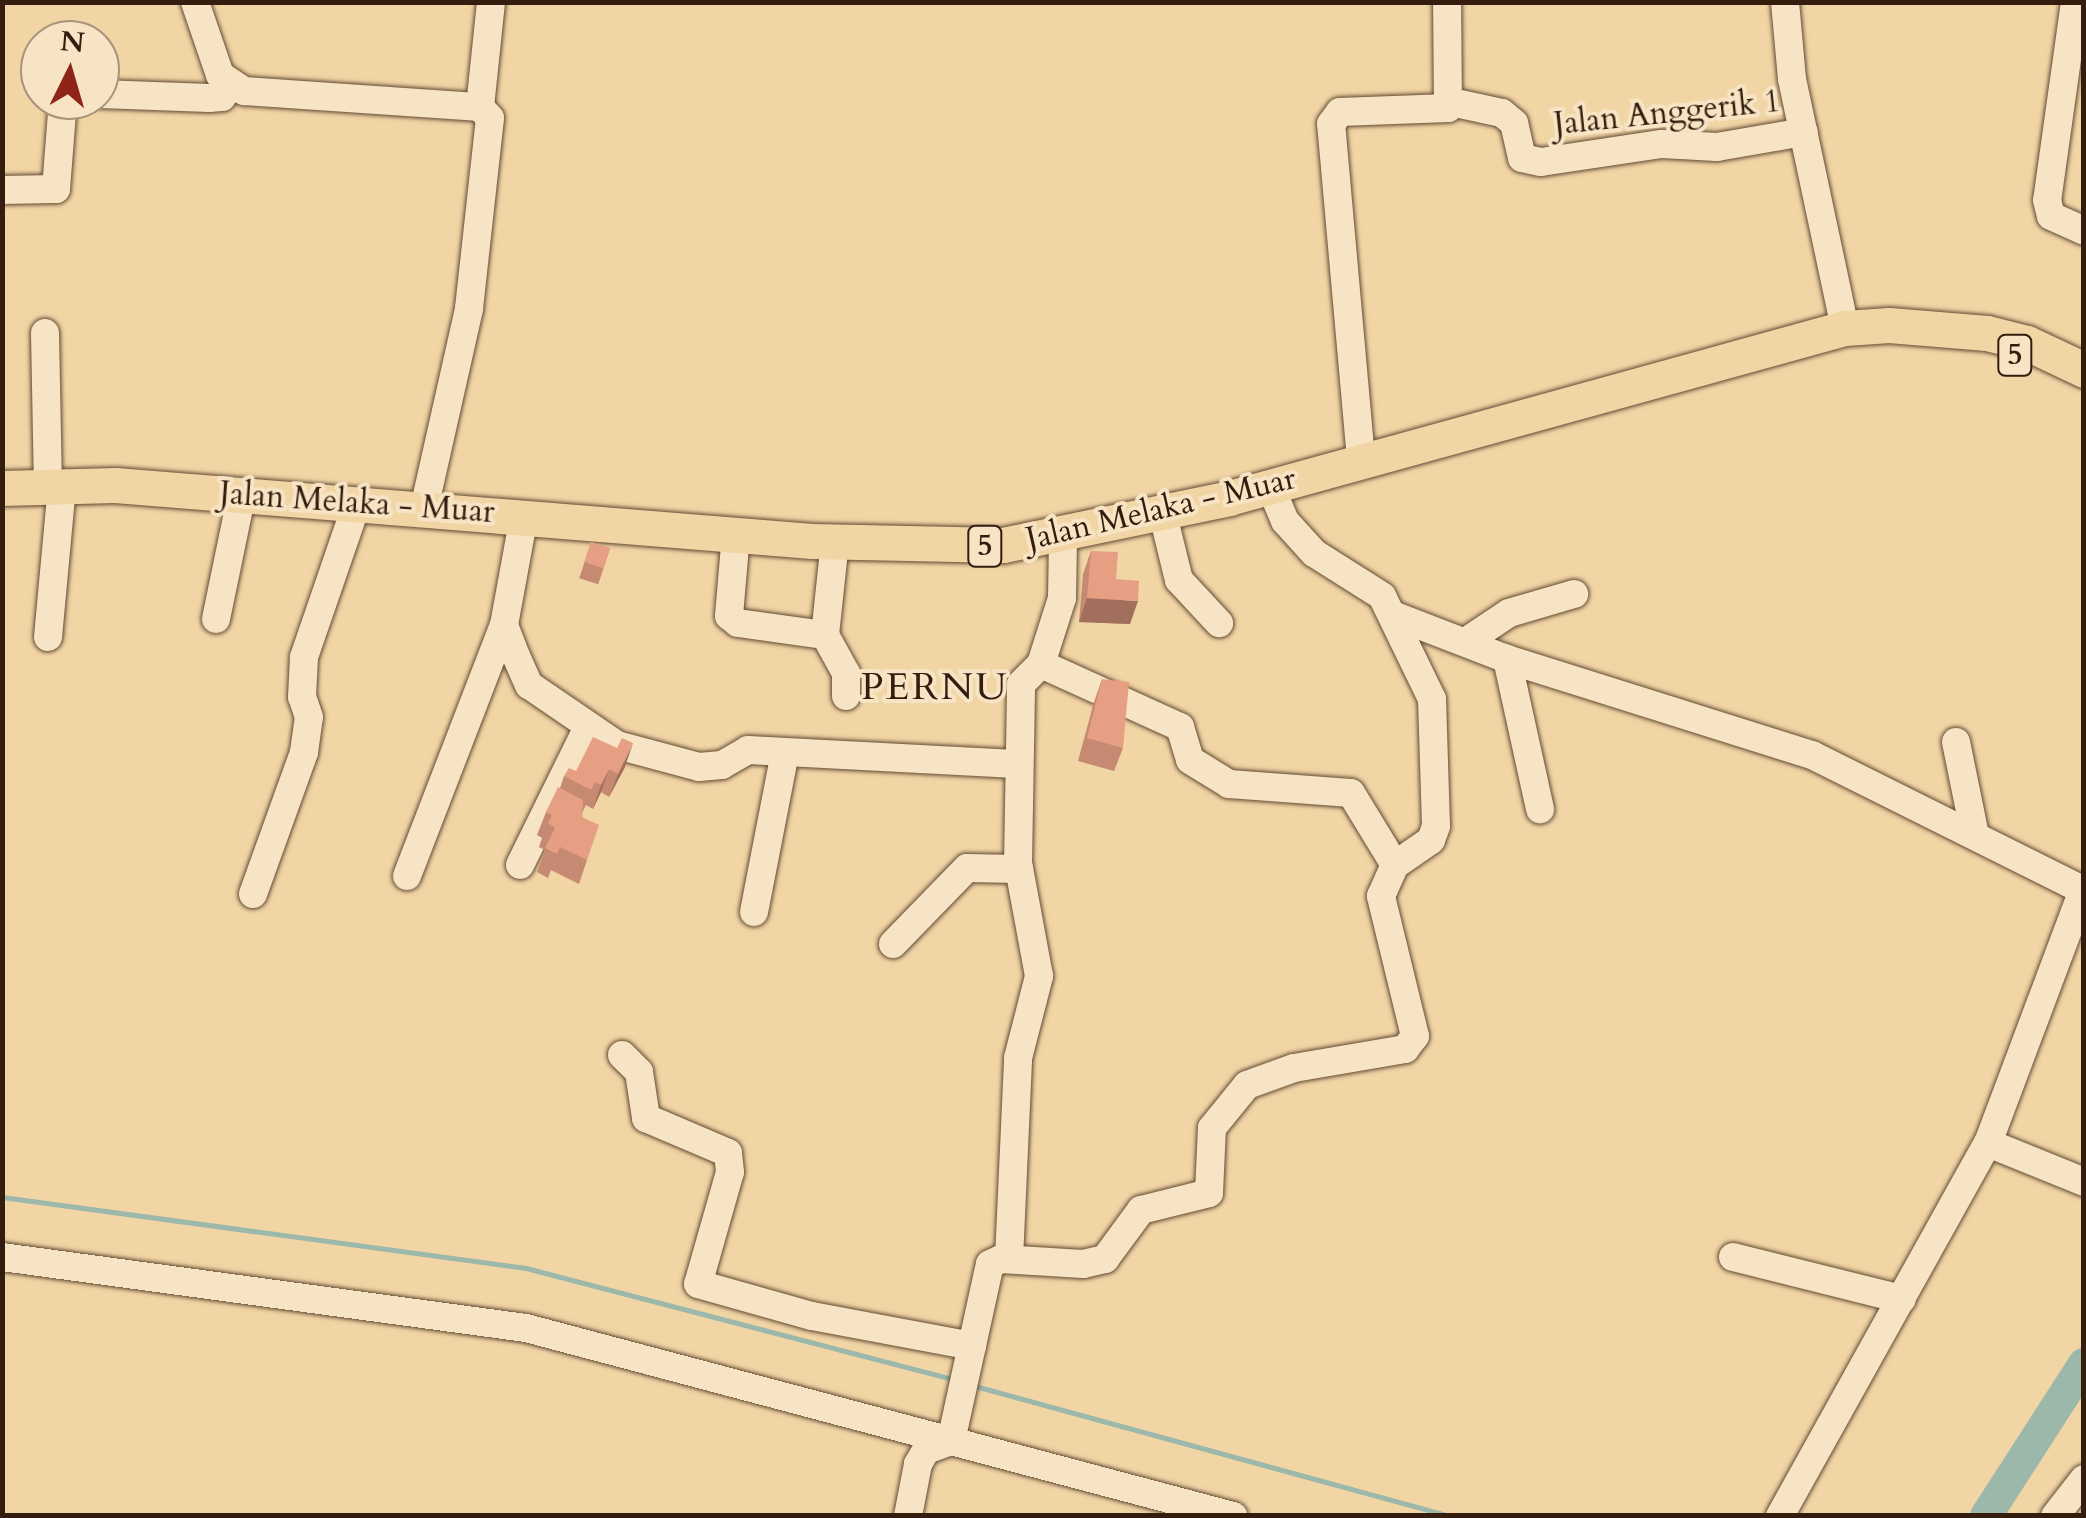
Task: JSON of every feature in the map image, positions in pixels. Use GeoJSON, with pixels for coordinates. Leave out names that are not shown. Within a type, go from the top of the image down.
{"type":"FeatureCollection","features":[{"type":"Feature","properties":{"kind":"main road","name":"Jalan Melaka - Muar"},"geometry":{"type":"LineString","coordinates":[[2,488],[55,486],[242,494],[835,542],[1003,546],[1065,552],[1167,532],[1270,486],[1845,328],[1942,328],[2027,343],[2084,370]]}},
{"type":"Feature","properties":{"kind":"main road","name":"Jalan Melaka - Muar"},"geometry":{"type":"LineString","coordinates":[[1942,328],[2084,389]]}},
{"type":"Feature","properties":{"kind":"street"},"geometry":{"type":"LineString","coordinates":[[195,2],[214,62],[230,85]]}},
{"type":"Feature","properties":{"kind":"street"},"geometry":{"type":"LineString","coordinates":[[424,508],[469,310],[494,131],[480,107],[491,2]]}},
{"type":"Feature","properties":{"kind":"street"},"geometry":{"type":"LineString","coordinates":[[1361,459],[1331,124],[1340,112],[1448,108],[1451,102],[1447,2]]}},
{"type":"Feature","properties":{"kind":"street"},"geometry":{"type":"LineString","coordinates":[[1786,2],[1804,132],[1845,328]]}},
{"type":"Feature","properties":{"kind":"street"},"geometry":{"type":"LineString","coordinates":[[2078,5],[2046,200],[2051,216],[2084,230]]}},
{"type":"Feature","properties":{"kind":"street"},"geometry":{"type":"LineString","coordinates":[[120,95],[209,98],[222,96],[230,85]]}},
{"type":"Feature","properties":{"kind":"street"},"geometry":{"type":"LineString","coordinates":[[230,85],[480,107]]}},
{"type":"Feature","properties":{"kind":"street","name":"Jalan Anggerik 1"},"geometry":{"type":"LineString","coordinates":[[1451,102],[1502,113],[1514,123],[1522,158],[1541,162],[1620,148],[1717,147],[1804,132]]}},
{"type":"Feature","properties":{"kind":"street"},"geometry":{"type":"LineString","coordinates":[[2,190],[56,189],[61,120]]}},
{"type":"Feature","properties":{"kind":"street"},"geometry":{"type":"LineString","coordinates":[[45,333],[55,486],[48,637]]}},
{"type":"Feature","properties":{"kind":"street"},"geometry":{"type":"LineString","coordinates":[[951,1441],[990,1264],[1009,1260],[1083,1264],[1105,1259],[1141,1210],[1209,1194],[1212,1128],[1247,1086],[1294,1068],[1411,1044],[1415,1036],[1380,896],[1395,865],[1431,840],[1436,826],[1437,722],[1382,596],[1314,554],[1285,521],[1270,486]]}},
{"type":"Feature","properties":{"kind":"street"},"geometry":{"type":"LineString","coordinates":[[216,619],[242,494]]}},
{"type":"Feature","properties":{"kind":"street"},"geometry":{"type":"LineString","coordinates":[[254,894],[304,752],[309,717],[300,678],[304,657],[357,503]]}},
{"type":"Feature","properties":{"kind":"street"},"geometry":{"type":"LineString","coordinates":[[407,876],[504,625],[524,516]]}},
{"type":"Feature","properties":{"kind":"street"},"geometry":{"type":"LineString","coordinates":[[1167,532],[1179,580],[1218,623]]}},
{"type":"Feature","properties":{"kind":"street"},"geometry":{"type":"LineString","coordinates":[[736,534],[730,616],[738,623],[825,635]]}},
{"type":"Feature","properties":{"kind":"street"},"geometry":{"type":"LineString","coordinates":[[835,542],[825,635],[846,673],[846,696]]}},
{"type":"Feature","properties":{"kind":"street"},"geometry":{"type":"LineString","coordinates":[[1009,1260],[1018,1058],[1038,976],[1019,869],[1016,764],[1022,684],[1041,664],[1065,552]]}},
{"type":"Feature","properties":{"kind":"street"},"geometry":{"type":"LineString","coordinates":[[1467,640],[1509,613],[1574,594]]}},
{"type":"Feature","properties":{"kind":"street"},"geometry":{"type":"LineString","coordinates":[[1393,614],[1507,659],[1812,755],[2083,889],[1988,1143],[1780,1516]]}},
{"type":"Feature","properties":{"kind":"street"},"geometry":{"type":"LineString","coordinates":[[504,625],[529,685],[617,745],[699,766],[722,765],[748,750],[1016,764]]}},
{"type":"Feature","properties":{"kind":"street"},"geometry":{"type":"LineString","coordinates":[[1507,659],[1540,809]]}},
{"type":"Feature","properties":{"kind":"street"},"geometry":{"type":"LineString","coordinates":[[1041,664],[1180,726],[1190,760],[1229,784],[1351,793],[1395,865]]}},
{"type":"Feature","properties":{"kind":"street"},"geometry":{"type":"LineString","coordinates":[[475,698],[523,672]]}},
{"type":"Feature","properties":{"kind":"street"},"geometry":{"type":"LineString","coordinates":[[520,866],[588,727]]}},
{"type":"Feature","properties":{"kind":"street"},"geometry":{"type":"LineString","coordinates":[[1956,742],[1975,835]]}},
{"type":"Feature","properties":{"kind":"street"},"geometry":{"type":"LineString","coordinates":[[754,912],[786,753]]}},
{"type":"Feature","properties":{"kind":"street"},"geometry":{"type":"LineString","coordinates":[[892,944],[967,868],[1019,869]]}},
{"type":"Feature","properties":{"kind":"street"},"geometry":{"type":"LineString","coordinates":[[622,1055],[641,1079],[646,1118],[728,1153],[730,1172],[698,1284],[970,1355]]}},
{"type":"Feature","properties":{"kind":"street"},"geometry":{"type":"LineString","coordinates":[[1988,1143],[2084,1182]]}},
{"type":"Feature","properties":{"kind":"street"},"geometry":{"type":"LineString","coordinates":[[2,1257],[526,1328],[951,1441],[1181,1509],[1233,1516]]}},
{"type":"Feature","properties":{"kind":"street"},"geometry":{"type":"LineString","coordinates":[[1733,1257],[1902,1299]]}},
{"type":"Feature","properties":{"kind":"street"},"geometry":{"type":"LineString","coordinates":[[908,1516],[918,1464],[926,1450],[951,1441]]}},
{"type":"Feature","properties":{"kind":"street"},"geometry":{"type":"LineString","coordinates":[[2055,1516],[2084,1479]]}},
{"type":"Feature","properties":{"kind":"building"},"geometry":{"type":"Polygon","coordinates":[[[591,542],[610,548],[604,568],[585,562],[591,542]]]}},
{"type":"Feature","properties":{"kind":"building"},"geometry":{"type":"Polygon","coordinates":[[[1091,551],[1118,552],[1116,579],[1139,581],[1138,601],[1087,598],[1091,551]]]}},
{"type":"Feature","properties":{"kind":"building"},"geometry":{"type":"Polygon","coordinates":[[[1102,679],[1129,682],[1123,748],[1087,738],[1102,679]]]}},
{"type":"Feature","properties":{"kind":"building"},"geometry":{"type":"Polygon","coordinates":[[[593,737],[617,748],[622,738],[633,743],[618,774],[609,769],[601,785],[595,782],[591,790],[564,776],[569,768],[576,771],[593,737]]]}},
{"type":"Feature","properties":{"kind":"building"},"geometry":{"type":"Polygon","coordinates":[[[558,787],[583,800],[582,817],[599,825],[587,860],[560,847],[557,854],[545,848],[555,828],[548,823],[552,815],[546,812],[558,787]]]}},
{"type":"Feature","properties":{"kind":"waterway"},"geometry":{"type":"LineString","coordinates":[[2,1197],[526,1268],[955,1380]]}},
{"type":"Feature","properties":{"kind":"waterway"},"geometry":{"type":"LineString","coordinates":[[1986,1516],[2084,1364]]}},
{"type":"Feature","properties":{"kind":"waterway"},"geometry":{"type":"LineString","coordinates":[[975,1386],[1449,1516]]}},
{"type":"Feature","properties":{"kind":"district","name":"PERNU"},"geometry":{"type":"Point","coordinates":[935,688]}}]}
